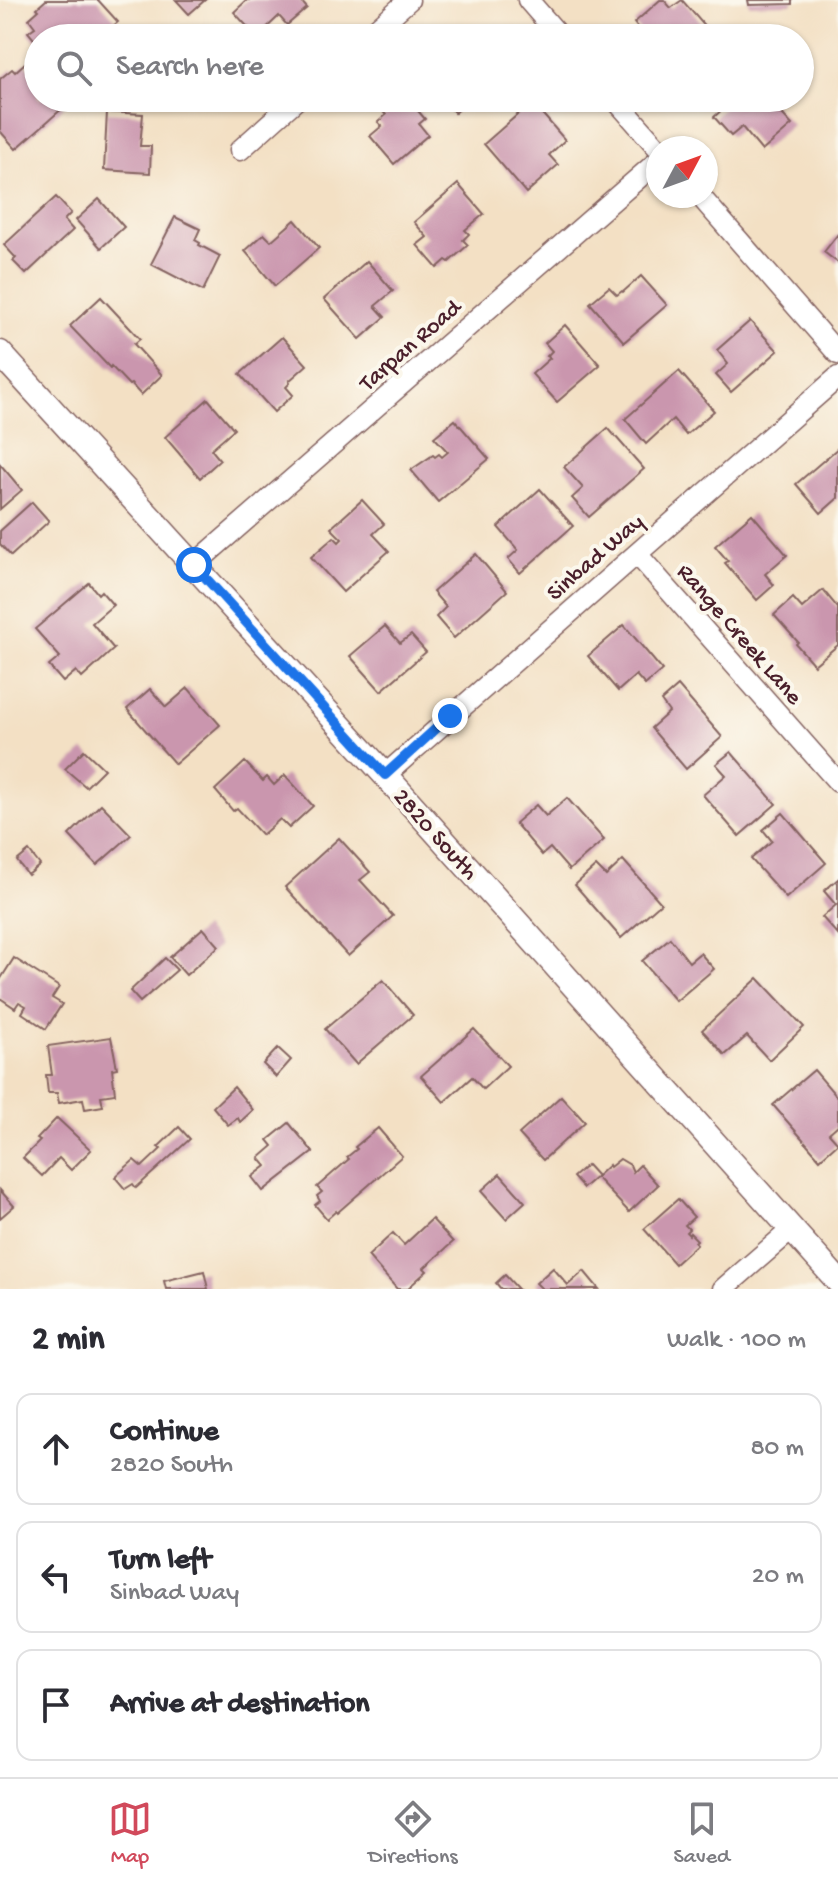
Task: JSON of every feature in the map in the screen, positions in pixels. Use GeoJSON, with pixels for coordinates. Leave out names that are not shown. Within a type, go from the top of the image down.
{"type":"FeatureCollection","features":[{"type":"Feature","properties":{"kind":"street"},"geometry":{"type":"LineString","coordinates":[[382,24],[409,0]]}},
{"type":"Feature","properties":{"kind":"street"},"geometry":{"type":"LineString","coordinates":[[528,0],[549,24]]}},
{"type":"Feature","properties":{"kind":"street"},"geometry":{"type":"LineString","coordinates":[[240,150],[282,112]]}},
{"type":"Feature","properties":{"kind":"street"},"geometry":{"type":"LineString","coordinates":[[626,112],[647,136]]}},
{"type":"Feature","properties":{"kind":"street","name":"Tarpan Road"},"geometry":{"type":"LineString","coordinates":[[194,565],[646,171]]}},
{"type":"Feature","properties":{"kind":"street"},"geometry":{"type":"LineString","coordinates":[[710,208],[838,354]]}},
{"type":"Feature","properties":{"kind":"street","name":"2820 South"},"geometry":{"type":"LineString","coordinates":[[0,353],[385,775],[838,1281]]}},
{"type":"Feature","properties":{"kind":"street","name":"Sinbad Way"},"geometry":{"type":"LineString","coordinates":[[385,775],[838,377]]}},
{"type":"Feature","properties":{"kind":"street","name":"Range Creek Lane"},"geometry":{"type":"LineString","coordinates":[[637,554],[838,782]]}},
{"type":"Feature","properties":{"kind":"street"},"geometry":{"type":"LineString","coordinates":[[723,1289],[791,1230]]}},
{"type":"Feature","properties":{"kind":"building"},"geometry":{"type":"Polygon","coordinates":[[[46,0],[98,0],[118,22],[33,24],[29,19],[39,10],[37,8],[46,0]]]}},
{"type":"Feature","properties":{"kind":"building"},"geometry":{"type":"Polygon","coordinates":[[[176,0],[205,0],[189,14],[176,0]]]}},
{"type":"Feature","properties":{"kind":"building"},"geometry":{"type":"Polygon","coordinates":[[[247,0],[300,0],[307,8],[288,24],[279,16],[271,24],[245,24],[234,12],[247,0]]]}},
{"type":"Feature","properties":{"kind":"building"},"geometry":{"type":"Polygon","coordinates":[[[660,0],[671,8],[682,0],[703,24],[635,24],[660,0]]]}},
{"type":"Feature","properties":{"kind":"building"},"geometry":{"type":"Polygon","coordinates":[[[748,0],[792,0],[792,4],[749,5],[748,0]]]}},
{"type":"Feature","properties":{"kind":"building"},"geometry":{"type":"Polygon","coordinates":[[[24,64],[24,112],[58,112],[16,149],[0,131],[0,79],[12,69],[15,72],[24,64]]]}},
{"type":"Feature","properties":{"kind":"building"},"geometry":{"type":"Polygon","coordinates":[[[107,112],[143,114],[140,146],[151,146],[150,173],[104,170],[107,112]]]}},
{"type":"Feature","properties":{"kind":"building"},"geometry":{"type":"Polygon","coordinates":[[[384,112],[419,112],[425,119],[419,124],[428,135],[394,164],[370,136],[382,126],[378,122],[386,115],[384,112]]]}},
{"type":"Feature","properties":{"kind":"building"},"geometry":{"type":"Polygon","coordinates":[[[521,112],[541,112],[565,140],[549,155],[558,165],[526,193],[484,144],[521,112]]]}},
{"type":"Feature","properties":{"kind":"building"},"geometry":{"type":"Polygon","coordinates":[[[720,112],[780,112],[792,125],[762,151],[742,127],[731,136],[714,117],[720,112]]]}},
{"type":"Feature","properties":{"kind":"building"},"geometry":{"type":"Polygon","coordinates":[[[458,184],[484,214],[465,230],[469,234],[463,240],[468,245],[437,268],[417,245],[427,237],[414,222],[458,184]]]}},
{"type":"Feature","properties":{"kind":"building"},"geometry":{"type":"Polygon","coordinates":[[[56,197],[71,213],[64,220],[73,230],[26,274],[13,261],[16,258],[4,245],[56,197]]]}},
{"type":"Feature","properties":{"kind":"building"},"geometry":{"type":"Polygon","coordinates":[[[99,199],[124,227],[101,248],[76,220],[99,199]]]}},
{"type":"Feature","properties":{"kind":"building"},"geometry":{"type":"Polygon","coordinates":[[[175,217],[200,229],[195,240],[220,256],[203,291],[151,264],[175,217]]]}},
{"type":"Feature","properties":{"kind":"building"},"geometry":{"type":"Polygon","coordinates":[[[295,220],[319,248],[275,286],[245,251],[264,234],[271,241],[295,220]]]}},
{"type":"Feature","properties":{"kind":"building"},"geometry":{"type":"Polygon","coordinates":[[[838,234],[838,263],[824,252],[838,234]]]}},
{"type":"Feature","properties":{"kind":"building"},"geometry":{"type":"Polygon","coordinates":[[[367,261],[393,291],[375,306],[385,317],[360,339],[324,299],[367,261]]]}},
{"type":"Feature","properties":{"kind":"building"},"geometry":{"type":"Polygon","coordinates":[[[641,276],[667,305],[624,342],[590,303],[609,287],[617,295],[623,292],[641,276]]]}},
{"type":"Feature","properties":{"kind":"building"},"geometry":{"type":"Polygon","coordinates":[[[101,297],[140,339],[134,344],[162,375],[141,395],[70,326],[101,297]]]}},
{"type":"Feature","properties":{"kind":"building"},"geometry":{"type":"Polygon","coordinates":[[[750,321],[778,351],[731,392],[716,375],[728,364],[717,350],[750,321]]]}},
{"type":"Feature","properties":{"kind":"building"},"geometry":{"type":"Polygon","coordinates":[[[565,325],[600,365],[557,402],[532,374],[550,358],[547,356],[552,351],[545,343],[565,325]]]}},
{"type":"Feature","properties":{"kind":"building"},"geometry":{"type":"Polygon","coordinates":[[[282,337],[307,365],[286,387],[293,395],[274,412],[240,374],[282,337]]]}},
{"type":"Feature","properties":{"kind":"building"},"geometry":{"type":"Polygon","coordinates":[[[679,371],[714,411],[686,435],[673,419],[646,444],[625,419],[679,371]]]}},
{"type":"Feature","properties":{"kind":"building"},"geometry":{"type":"Polygon","coordinates":[[[208,399],[234,429],[211,449],[220,460],[200,478],[165,437],[208,399]]]}},
{"type":"Feature","properties":{"kind":"building"},"geometry":{"type":"Polygon","coordinates":[[[455,420],[489,459],[438,502],[411,470],[433,455],[442,457],[448,452],[434,437],[455,420]]]}},
{"type":"Feature","properties":{"kind":"building"},"geometry":{"type":"Polygon","coordinates":[[[608,428],[644,469],[589,517],[572,498],[583,488],[564,467],[608,428]]]}},
{"type":"Feature","properties":{"kind":"building"},"geometry":{"type":"Polygon","coordinates":[[[838,448],[838,498],[821,513],[796,484],[838,448]]]}},
{"type":"Feature","properties":{"kind":"building"},"geometry":{"type":"Polygon","coordinates":[[[0,464],[22,490],[0,509],[0,464]]]}},
{"type":"Feature","properties":{"kind":"building"},"geometry":{"type":"Polygon","coordinates":[[[540,489],[573,526],[520,573],[508,559],[518,550],[498,527],[540,489]]]}},
{"type":"Feature","properties":{"kind":"building"},"geometry":{"type":"Polygon","coordinates":[[[362,500],[384,524],[373,534],[389,551],[343,592],[311,557],[334,537],[339,542],[342,539],[331,528],[362,500]]]}},
{"type":"Feature","properties":{"kind":"building"},"geometry":{"type":"Polygon","coordinates":[[[32,502],[49,521],[11,556],[0,544],[0,531],[32,502]]]}},
{"type":"Feature","properties":{"kind":"building"},"geometry":{"type":"Polygon","coordinates":[[[752,514],[787,555],[765,574],[774,585],[757,600],[725,563],[728,561],[715,546],[752,514]]]}},
{"type":"Feature","properties":{"kind":"building"},"geometry":{"type":"Polygon","coordinates":[[[476,554],[507,591],[454,638],[436,617],[446,607],[433,592],[476,554]]]}},
{"type":"Feature","properties":{"kind":"building"},"geometry":{"type":"Polygon","coordinates":[[[89,583],[113,605],[92,623],[114,649],[82,678],[76,671],[63,682],[49,666],[60,657],[35,629],[89,583]]]}},
{"type":"Feature","properties":{"kind":"building"},"geometry":{"type":"Polygon","coordinates":[[[823,590],[838,608],[838,645],[814,665],[774,615],[793,598],[802,608],[823,590]]]}},
{"type":"Feature","properties":{"kind":"building"},"geometry":{"type":"Polygon","coordinates":[[[624,625],[662,670],[645,685],[636,675],[618,691],[588,656],[624,625]]]}},
{"type":"Feature","properties":{"kind":"building"},"geometry":{"type":"Polygon","coordinates":[[[385,626],[400,643],[411,635],[426,652],[381,691],[350,656],[385,626]]]}},
{"type":"Feature","properties":{"kind":"building"},"geometry":{"type":"Polygon","coordinates":[[[678,686],[722,737],[686,769],[651,728],[669,712],[661,701],[678,686]]]}},
{"type":"Feature","properties":{"kind":"building"},"geometry":{"type":"Polygon","coordinates":[[[188,688],[220,725],[175,764],[127,709],[150,689],[166,707],[188,688]]]}},
{"type":"Feature","properties":{"kind":"building"},"geometry":{"type":"Polygon","coordinates":[[[84,750],[104,769],[86,787],[65,769],[84,750]]]}},
{"type":"Feature","properties":{"kind":"building"},"geometry":{"type":"Polygon","coordinates":[[[731,752],[776,804],[739,836],[703,795],[726,775],[716,764],[731,752]]]}},
{"type":"Feature","properties":{"kind":"building"},"geometry":{"type":"Polygon","coordinates":[[[245,762],[263,781],[267,777],[274,785],[285,775],[313,806],[289,828],[280,819],[262,835],[237,808],[233,811],[215,790],[245,762]]]}},
{"type":"Feature","properties":{"kind":"building"},"geometry":{"type":"Polygon","coordinates":[[[567,798],[604,840],[569,870],[550,848],[542,855],[515,823],[536,805],[546,816],[567,798]]]}},
{"type":"Feature","properties":{"kind":"building"},"geometry":{"type":"Polygon","coordinates":[[[101,804],[131,835],[97,865],[69,835],[101,804]]]}},
{"type":"Feature","properties":{"kind":"building"},"geometry":{"type":"Polygon","coordinates":[[[783,813],[826,863],[786,898],[751,859],[772,841],[763,830],[783,813]]]}},
{"type":"Feature","properties":{"kind":"building"},"geometry":{"type":"Polygon","coordinates":[[[339,838],[370,872],[360,880],[393,916],[348,956],[285,887],[339,838]]]}},
{"type":"Feature","properties":{"kind":"building"},"geometry":{"type":"Polygon","coordinates":[[[29,851],[40,865],[28,875],[17,861],[29,851]]]}},
{"type":"Feature","properties":{"kind":"building"},"geometry":{"type":"Polygon","coordinates":[[[623,860],[661,903],[621,938],[575,885],[596,866],[606,876],[623,860]]]}},
{"type":"Feature","properties":{"kind":"building"},"geometry":{"type":"Polygon","coordinates":[[[838,879],[838,935],[822,917],[836,905],[824,891],[838,879]]]}},
{"type":"Feature","properties":{"kind":"building"},"geometry":{"type":"Polygon","coordinates":[[[203,928],[219,946],[186,975],[170,957],[203,928]]]}},
{"type":"Feature","properties":{"kind":"building"},"geometry":{"type":"Polygon","coordinates":[[[670,938],[689,962],[700,953],[714,969],[676,1001],[642,961],[670,938]]]}},
{"type":"Feature","properties":{"kind":"building"},"geometry":{"type":"Polygon","coordinates":[[[14,958],[59,987],[52,998],[62,1004],[46,1029],[22,1013],[26,1006],[19,1002],[15,1008],[0,998],[0,980],[14,958]]]}},
{"type":"Feature","properties":{"kind":"building"},"geometry":{"type":"Polygon","coordinates":[[[165,958],[177,970],[140,1002],[130,991],[165,958]]]}},
{"type":"Feature","properties":{"kind":"building"},"geometry":{"type":"Polygon","coordinates":[[[758,978],[804,1027],[769,1060],[747,1036],[725,1055],[702,1030],[758,978]]]}},
{"type":"Feature","properties":{"kind":"building"},"geometry":{"type":"Polygon","coordinates":[[[383,980],[413,1015],[356,1064],[325,1029],[383,980]]]}},
{"type":"Feature","properties":{"kind":"building"},"geometry":{"type":"Polygon","coordinates":[[[474,1029],[508,1066],[483,1089],[472,1077],[444,1102],[421,1076],[474,1029]]]}},
{"type":"Feature","properties":{"kind":"building"},"geometry":{"type":"Polygon","coordinates":[[[111,1037],[117,1068],[112,1069],[115,1094],[101,1096],[103,1106],[85,1109],[83,1099],[59,1103],[57,1093],[48,1093],[46,1075],[52,1075],[48,1046],[111,1037]]]}},
{"type":"Feature","properties":{"kind":"building"},"geometry":{"type":"Polygon","coordinates":[[[278,1048],[291,1060],[276,1077],[263,1064],[278,1048]]]}},
{"type":"Feature","properties":{"kind":"building"},"geometry":{"type":"Polygon","coordinates":[[[814,1070],[838,1098],[838,1125],[829,1133],[838,1143],[820,1159],[773,1105],[814,1070]]]}},
{"type":"Feature","properties":{"kind":"building"},"geometry":{"type":"Polygon","coordinates":[[[234,1087],[253,1110],[240,1122],[238,1118],[228,1125],[213,1107],[234,1087]]]}},
{"type":"Feature","properties":{"kind":"building"},"geometry":{"type":"Polygon","coordinates":[[[561,1096],[585,1122],[543,1160],[519,1134],[561,1096]]]}},
{"type":"Feature","properties":{"kind":"building"},"geometry":{"type":"Polygon","coordinates":[[[57,1118],[91,1150],[71,1170],[59,1158],[42,1176],[23,1158],[57,1118]]]}},
{"type":"Feature","properties":{"kind":"building"},"geometry":{"type":"Polygon","coordinates":[[[289,1123],[313,1152],[263,1191],[252,1177],[266,1166],[259,1158],[273,1146],[268,1140],[289,1123]]]}},
{"type":"Feature","properties":{"kind":"building"},"geometry":{"type":"Polygon","coordinates":[[[179,1127],[190,1139],[136,1188],[133,1184],[125,1189],[115,1177],[134,1160],[142,1167],[179,1127]]]}},
{"type":"Feature","properties":{"kind":"building"},"geometry":{"type":"Polygon","coordinates":[[[378,1128],[402,1156],[327,1219],[315,1205],[320,1201],[317,1196],[322,1192],[317,1187],[378,1128]]]}},
{"type":"Feature","properties":{"kind":"building"},"geometry":{"type":"Polygon","coordinates":[[[620,1159],[630,1165],[633,1172],[640,1165],[658,1185],[629,1212],[596,1177],[620,1159]]]}},
{"type":"Feature","properties":{"kind":"building"},"geometry":{"type":"Polygon","coordinates":[[[587,1165],[597,1176],[583,1188],[573,1177],[587,1165]]]}},
{"type":"Feature","properties":{"kind":"building"},"geometry":{"type":"Polygon","coordinates":[[[500,1174],[525,1202],[506,1219],[481,1191],[500,1174]]]}},
{"type":"Feature","properties":{"kind":"building"},"geometry":{"type":"Polygon","coordinates":[[[0,1190],[14,1206],[0,1218],[0,1190]]]}},
{"type":"Feature","properties":{"kind":"building"},"geometry":{"type":"Polygon","coordinates":[[[678,1199],[694,1217],[685,1225],[689,1229],[686,1232],[697,1240],[697,1244],[675,1264],[644,1229],[678,1199]]]}},
{"type":"Feature","properties":{"kind":"building"},"geometry":{"type":"Polygon","coordinates":[[[432,1219],[453,1242],[424,1268],[427,1271],[407,1289],[397,1289],[368,1256],[393,1233],[404,1245],[432,1219]]]}},
{"type":"Feature","properties":{"kind":"building"},"geometry":{"type":"Polygon","coordinates":[[[553,1268],[568,1285],[584,1271],[599,1289],[542,1289],[536,1283],[553,1268]]]}},
{"type":"Feature","properties":{"kind":"building"},"geometry":{"type":"Polygon","coordinates":[[[204,1271],[208,1289],[166,1289],[164,1281],[204,1271]]]}},
{"type":"Feature","properties":{"kind":"building"},"geometry":{"type":"Polygon","coordinates":[[[505,1275],[518,1289],[501,1289],[496,1283],[505,1275]]]}},
{"type":"Feature","properties":{"kind":"route"},"geometry":{"type":"LineString","coordinates":[[194,565],[385,775],[450,716]]}}]}
